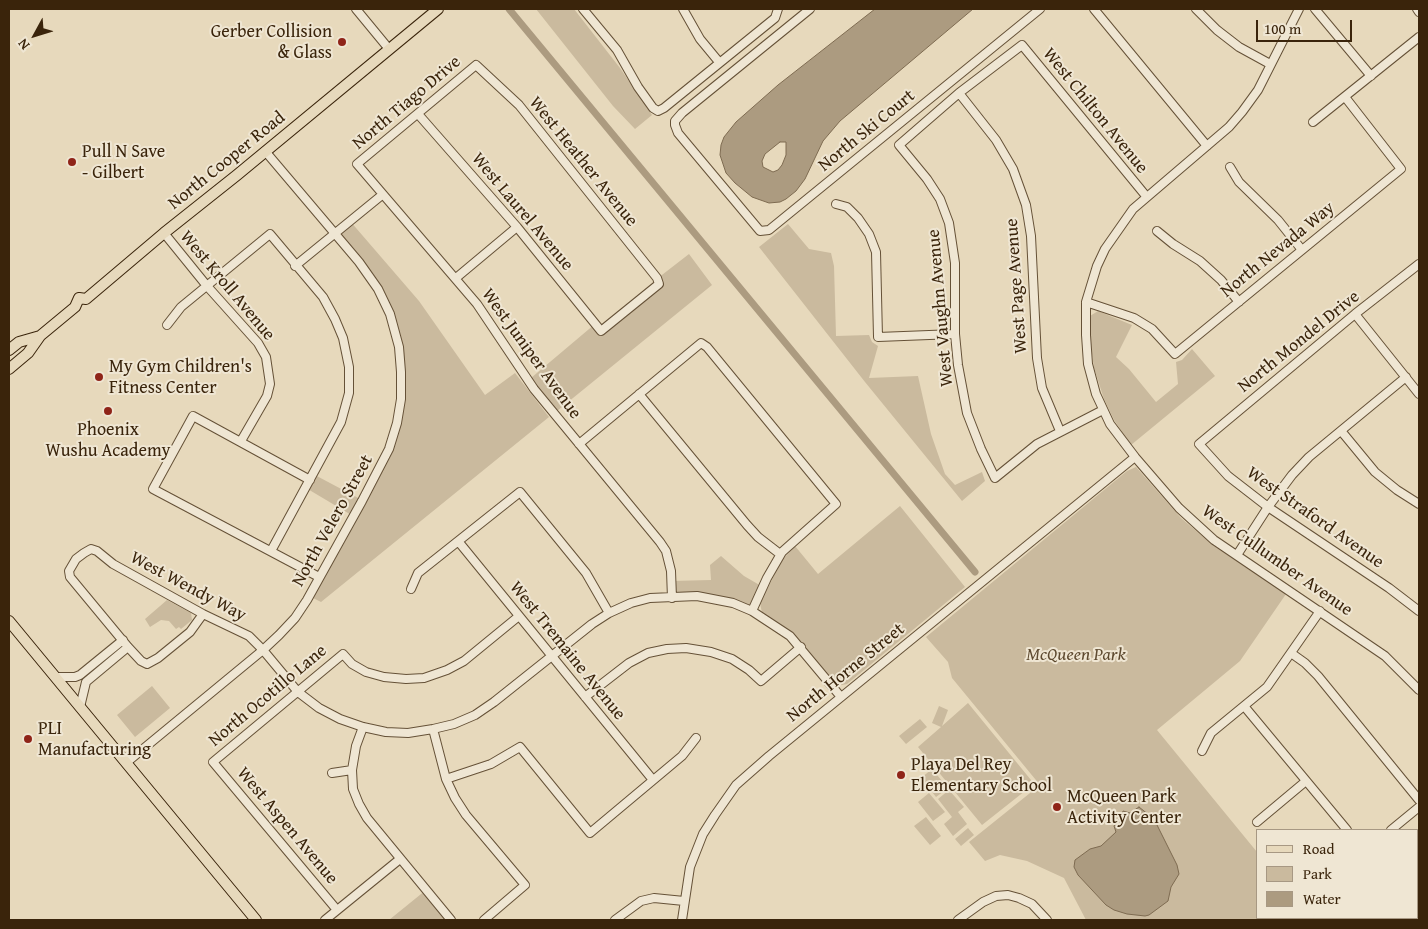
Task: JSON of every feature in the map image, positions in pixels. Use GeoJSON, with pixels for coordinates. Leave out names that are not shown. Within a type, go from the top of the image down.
{"type":"FeatureCollection","features":[{"type":"Feature","properties":{"kind":"main road","name":"North Cooper Road"},"geometry":{"type":"LineString","coordinates":[[9,369],[28,353],[40,336],[75,307],[79,298],[86,299],[438,9]]}},
{"type":"Feature","properties":{"kind":"main road","name":"North Cooper Road"},"geometry":{"type":"LineString","coordinates":[[9,350],[19,342],[40,336]]}},
{"type":"Feature","properties":{"kind":"main road"},"geometry":{"type":"LineString","coordinates":[[9,621],[256,920]]}},
{"type":"Feature","properties":{"kind":"street"},"geometry":{"type":"LineString","coordinates":[[356,9],[389,49]]}},
{"type":"Feature","properties":{"kind":"street"},"geometry":{"type":"LineString","coordinates":[[582,9],[617,50],[638,87],[653,108],[658,111],[775,18],[779,9]]}},
{"type":"Feature","properties":{"kind":"street"},"geometry":{"type":"LineString","coordinates":[[683,9],[700,39],[719,62]]}},
{"type":"Feature","properties":{"kind":"street","name":"North Ski Court"},"geometry":{"type":"LineString","coordinates":[[810,9],[682,113],[675,121],[678,133],[760,231],[769,230],[1040,9]]}},
{"type":"Feature","properties":{"kind":"street"},"geometry":{"type":"LineString","coordinates":[[1094,9],[1206,146]]}},
{"type":"Feature","properties":{"kind":"street"},"geometry":{"type":"LineString","coordinates":[[1196,9],[1217,30],[1239,47],[1270,64]]}},
{"type":"Feature","properties":{"kind":"street","name":"West Cullumber Avenue"},"geometry":{"type":"LineString","coordinates":[[1298,9],[1258,90],[1242,112],[1228,127],[1132,209],[1105,249],[1097,266],[1086,302],[1087,356],[1094,386],[1110,424],[1164,492],[1196,525],[1385,656],[1419,690]]}},
{"type":"Feature","properties":{"kind":"street"},"geometry":{"type":"LineString","coordinates":[[1315,9],[1371,76]]}},
{"type":"Feature","properties":{"kind":"street"},"geometry":{"type":"LineString","coordinates":[[1313,122],[1419,37]]}},
{"type":"Feature","properties":{"kind":"street","name":"West Chilton Avenue"},"geometry":{"type":"LineString","coordinates":[[960,94],[1022,45],[1146,196]]}},
{"type":"Feature","properties":{"kind":"street","name":"North Tiago Drive"},"geometry":{"type":"LineString","coordinates":[[357,164],[476,65]]}},
{"type":"Feature","properties":{"kind":"street","name":"West Heather Avenue"},"geometry":{"type":"LineString","coordinates":[[476,65],[519,105],[658,278],[659,284],[601,331]]}},
{"type":"Feature","properties":{"kind":"street","name":"West Vaughn Avenue"},"geometry":{"type":"LineString","coordinates":[[960,94],[899,144],[927,179],[940,199],[949,223],[955,263],[955,334],[958,365],[968,413],[981,450],[994,478],[1037,444],[1060,431]]}},
{"type":"Feature","properties":{"kind":"street","name":"West Page Avenue"},"geometry":{"type":"LineString","coordinates":[[960,94],[996,140],[1013,169],[1026,205],[1031,236],[1037,358],[1042,388],[1060,431]]}},
{"type":"Feature","properties":{"kind":"street","name":"North Nevada Way"},"geometry":{"type":"LineString","coordinates":[[1086,302],[1134,318],[1152,329],[1175,354],[1401,169],[1345,97]]}},
{"type":"Feature","properties":{"kind":"street","name":"West Laurel Avenue"},"geometry":{"type":"LineString","coordinates":[[418,114],[517,226],[601,331]]}},
{"type":"Feature","properties":{"kind":"street","name":"North Velero Street"},"geometry":{"type":"LineString","coordinates":[[126,763],[263,650],[295,618],[320,577],[389,449],[397,423],[401,398],[402,372],[399,347],[390,314],[378,290],[360,262],[265,152]]}},
{"type":"Feature","properties":{"kind":"street","name":"West Juniper Avenue"},"geometry":{"type":"LineString","coordinates":[[357,164],[456,278],[476,304],[529,383],[666,551],[671,571],[672,598]]}},
{"type":"Feature","properties":{"kind":"street"},"geometry":{"type":"LineString","coordinates":[[1230,167],[1239,182],[1278,220],[1302,250]]}},
{"type":"Feature","properties":{"kind":"street"},"geometry":{"type":"LineString","coordinates":[[295,266],[382,195]]}},
{"type":"Feature","properties":{"kind":"street"},"geometry":{"type":"LineString","coordinates":[[836,204],[847,207],[858,218],[869,234],[876,252],[878,337],[955,334]]}},
{"type":"Feature","properties":{"kind":"street"},"geometry":{"type":"LineString","coordinates":[[456,278],[517,226]]}},
{"type":"Feature","properties":{"kind":"street"},"geometry":{"type":"LineString","coordinates":[[1157,231],[1173,244],[1200,261],[1239,302]]}},
{"type":"Feature","properties":{"kind":"street","name":"West Kroll Avenue"},"geometry":{"type":"LineString","coordinates":[[164,233],[258,344],[266,358],[270,384],[267,396],[241,441]]}},
{"type":"Feature","properties":{"kind":"street"},"geometry":{"type":"LineString","coordinates":[[168,325],[181,307],[270,234],[323,297],[335,319],[343,338],[349,368],[349,394],[341,422],[271,551]]}},
{"type":"Feature","properties":{"kind":"street","name":"North Mondel Drive"},"geometry":{"type":"LineString","coordinates":[[1198,444],[1355,314],[1419,264]]}},
{"type":"Feature","properties":{"kind":"street"},"geometry":{"type":"LineString","coordinates":[[1355,314],[1419,394]]}},
{"type":"Feature","properties":{"kind":"street"},"geometry":{"type":"LineString","coordinates":[[579,444],[701,343],[707,346],[836,504],[780,554],[752,610]]}},
{"type":"Feature","properties":{"kind":"street"},"geometry":{"type":"LineString","coordinates":[[1237,555],[1268,507],[1292,475],[1309,457],[1342,432],[1406,377]]}},
{"type":"Feature","properties":{"kind":"street"},"geometry":{"type":"LineString","coordinates":[[639,394],[758,537],[780,554]]}},
{"type":"Feature","properties":{"kind":"street"},"geometry":{"type":"LineString","coordinates":[[1060,431],[1103,410]]}},
{"type":"Feature","properties":{"kind":"street"},"geometry":{"type":"LineString","coordinates":[[310,480],[193,416],[153,489],[320,577]]}},
{"type":"Feature","properties":{"kind":"street"},"geometry":{"type":"LineString","coordinates":[[1342,432],[1375,472],[1397,490],[1419,504]]}},
{"type":"Feature","properties":{"kind":"street","name":"West Straford Avenue"},"geometry":{"type":"LineString","coordinates":[[1198,444],[1228,476],[1268,507],[1389,588],[1419,611]]}},
{"type":"Feature","properties":{"kind":"street","name":"North Horne Street"},"geometry":{"type":"LineString","coordinates":[[684,901],[690,867],[703,834],[728,795],[749,773],[1135,456]]}},
{"type":"Feature","properties":{"kind":"street"},"geometry":{"type":"LineString","coordinates":[[411,589],[418,573],[520,492],[586,572],[609,613]]}},
{"type":"Feature","properties":{"kind":"street","name":"West Tremaine Avenue"},"geometry":{"type":"LineString","coordinates":[[458,541],[653,780]]}},
{"type":"Feature","properties":{"kind":"street","name":"West Wendy Way"},"geometry":{"type":"LineString","coordinates":[[125,643],[70,577],[69,571],[76,559],[91,550],[98,550],[114,564],[203,614],[249,636],[298,692],[319,708],[340,719],[386,732],[408,733],[433,729],[454,724],[475,715],[592,624],[609,613],[631,603],[650,598],[697,596],[714,598],[752,610],[790,636],[841,697]]}},
{"type":"Feature","properties":{"kind":"street"},"geometry":{"type":"LineString","coordinates":[[1202,751],[1212,733],[1267,686],[1320,611]]}},
{"type":"Feature","properties":{"kind":"street"},"geometry":{"type":"LineString","coordinates":[[125,643],[141,661],[147,664],[158,658],[190,632],[203,614]]}},
{"type":"Feature","properties":{"kind":"street","name":"North Ocotillo Lane"},"geometry":{"type":"LineString","coordinates":[[214,762],[342,654],[352,664],[366,672],[406,680],[424,678],[447,670],[464,661],[519,616]]}},
{"type":"Feature","properties":{"kind":"street"},"geometry":{"type":"LineString","coordinates":[[56,677],[75,677],[80,675],[125,643]]}},
{"type":"Feature","properties":{"kind":"street"},"geometry":{"type":"LineString","coordinates":[[80,707],[86,682],[125,643]]}},
{"type":"Feature","properties":{"kind":"street"},"geometry":{"type":"LineString","coordinates":[[585,697],[629,663],[648,653],[686,648],[711,652],[732,659],[762,681],[801,647]]}},
{"type":"Feature","properties":{"kind":"street"},"geometry":{"type":"LineString","coordinates":[[1291,653],[1318,676],[1419,800]]}},
{"type":"Feature","properties":{"kind":"street"},"geometry":{"type":"LineString","coordinates":[[1244,706],[1346,829]]}},
{"type":"Feature","properties":{"kind":"street"},"geometry":{"type":"LineString","coordinates":[[363,727],[356,746],[352,770],[353,789],[359,804],[367,818],[451,920]]}},
{"type":"Feature","properties":{"kind":"street"},"geometry":{"type":"LineString","coordinates":[[433,729],[446,779],[455,798],[466,815],[525,885],[484,920]]}},
{"type":"Feature","properties":{"kind":"street"},"geometry":{"type":"LineString","coordinates":[[446,779],[491,764],[520,747],[590,833],[682,756],[696,738]]}},
{"type":"Feature","properties":{"kind":"street","name":"West Aspen Avenue"},"geometry":{"type":"LineString","coordinates":[[214,762],[337,910]]}},
{"type":"Feature","properties":{"kind":"street"},"geometry":{"type":"LineString","coordinates":[[332,773],[352,770]]}},
{"type":"Feature","properties":{"kind":"street"},"geometry":{"type":"LineString","coordinates":[[1257,822],[1306,781]]}},
{"type":"Feature","properties":{"kind":"street"},"geometry":{"type":"LineString","coordinates":[[1392,829],[1419,807]]}},
{"type":"Feature","properties":{"kind":"street"},"geometry":{"type":"LineString","coordinates":[[325,920],[400,859]]}},
{"type":"Feature","properties":{"kind":"street"},"geometry":{"type":"LineString","coordinates":[[958,920],[983,902],[996,896],[1008,895],[1032,904],[1047,920]]}},
{"type":"Feature","properties":{"kind":"street"},"geometry":{"type":"LineString","coordinates":[[615,920],[641,901],[654,898],[684,901],[682,920]]}},
{"type":"Feature","properties":{"kind":"green space"},"geometry":{"type":"Polygon","coordinates":[[[536,9],[574,9],[620,68],[652,115],[635,129],[613,106],[536,9]]]}},
{"type":"Feature","properties":{"kind":"green space"},"geometry":{"type":"Polygon","coordinates":[[[350,221],[419,301],[485,395],[515,373],[549,417],[321,602],[309,596],[353,516],[306,488],[313,474],[362,500],[397,423],[399,349],[378,289],[334,234],[350,221]]]}},
{"type":"Feature","properties":{"kind":"green space"},"geometry":{"type":"Polygon","coordinates":[[[788,224],[809,249],[831,253],[834,266],[836,336],[869,335],[872,342],[878,346],[869,378],[918,376],[931,434],[945,474],[955,485],[982,472],[985,481],[962,501],[759,247],[788,224]]]}},
{"type":"Feature","properties":{"kind":"green space"},"geometry":{"type":"Polygon","coordinates":[[[689,254],[712,285],[557,411],[531,378],[595,324],[601,331],[659,284],[658,278],[689,254]]]}},
{"type":"Feature","properties":{"kind":"green space"},"geometry":{"type":"Polygon","coordinates":[[[1098,311],[1132,325],[1116,357],[1129,369],[1156,402],[1178,384],[1176,362],[1182,360],[1192,349],[1215,376],[1131,445],[1114,420],[1104,399],[1094,368],[1090,316],[1098,311]]]}},
{"type":"Feature","properties":{"kind":"green space","name":"McQueen Park"},"geometry":{"type":"Polygon","coordinates":[[[1136,467],[1181,518],[1214,546],[1286,594],[1240,661],[1157,730],[1256,851],[1256,919],[1313,920],[1086,920],[1064,878],[1027,861],[1000,855],[985,861],[969,842],[1040,785],[952,678],[948,662],[926,637],[1127,471],[1136,467]]]}},
{"type":"Feature","properties":{"kind":"green space"},"geometry":{"type":"Polygon","coordinates":[[[900,506],[965,587],[847,684],[837,686],[798,639],[762,613],[760,603],[782,560],[795,546],[818,574],[900,506]]]}},
{"type":"Feature","properties":{"kind":"green space"},"geometry":{"type":"Polygon","coordinates":[[[721,556],[744,576],[763,587],[752,611],[697,596],[672,598],[671,581],[711,580],[710,565],[721,556]]]}},
{"type":"Feature","properties":{"kind":"green space"},"geometry":{"type":"Polygon","coordinates":[[[167,600],[191,613],[192,620],[181,629],[179,627],[176,629],[169,621],[161,620],[150,627],[145,619],[167,600]]]}},
{"type":"Feature","properties":{"kind":"green space"},"geometry":{"type":"Polygon","coordinates":[[[152,686],[170,708],[135,737],[117,715],[152,686]]]}},
{"type":"Feature","properties":{"kind":"green space"},"geometry":{"type":"Polygon","coordinates":[[[968,703],[1031,780],[1030,787],[982,825],[918,747],[941,727],[932,723],[939,706],[948,710],[942,726],[968,703]]]}},
{"type":"Feature","properties":{"kind":"green space"},"geometry":{"type":"Polygon","coordinates":[[[920,719],[927,727],[906,744],[899,736],[920,719]]]}},
{"type":"Feature","properties":{"kind":"green space"},"geometry":{"type":"Polygon","coordinates":[[[932,769],[948,788],[936,797],[921,778],[932,769]]]}},
{"type":"Feature","properties":{"kind":"green space"},"geometry":{"type":"Polygon","coordinates":[[[949,790],[964,807],[958,812],[967,824],[953,836],[944,824],[952,817],[938,799],[949,790]]]}},
{"type":"Feature","properties":{"kind":"green space"},"geometry":{"type":"Polygon","coordinates":[[[929,793],[945,812],[933,821],[918,802],[929,793]]]}},
{"type":"Feature","properties":{"kind":"green space"},"geometry":{"type":"Polygon","coordinates":[[[926,817],[941,836],[930,845],[914,826],[926,817]]]}},
{"type":"Feature","properties":{"kind":"green space"},"geometry":{"type":"Polygon","coordinates":[[[968,828],[974,835],[961,846],[955,839],[968,828]]]}},
{"type":"Feature","properties":{"kind":"green space"},"geometry":{"type":"Polygon","coordinates":[[[426,890],[450,920],[389,920],[426,890]]]}},
{"type":"Feature","properties":{"kind":"water"},"geometry":{"type":"Polygon","coordinates":[[[875,9],[973,9],[840,121],[823,141],[805,179],[796,191],[780,202],[769,203],[752,197],[735,183],[726,173],[720,155],[724,137],[736,122],[778,85],[875,9]],[[780,142],[765,154],[762,161],[763,167],[773,172],[778,170],[786,155],[786,142],[780,142]]]}},
{"type":"Feature","properties":{"kind":"water"},"geometry":{"type":"Polygon","coordinates":[[[1139,807],[1157,825],[1177,865],[1179,874],[1171,887],[1168,901],[1145,916],[1127,914],[1106,905],[1078,875],[1074,867],[1075,860],[1090,849],[1101,846],[1116,832],[1114,826],[1123,811],[1130,813],[1139,807]]]}},
{"type":"Feature","properties":{"kind":"waterway"},"geometry":{"type":"LineString","coordinates":[[509,9],[975,572]]}},
{"type":"Feature","properties":{"kind":"place","name":"Gerber Collision & Glass"},"geometry":{"type":"Point","coordinates":[342,42]}},
{"type":"Feature","properties":{"kind":"place","name":"Pull N Save - Gilbert"},"geometry":{"type":"Point","coordinates":[72,162]}},
{"type":"Feature","properties":{"kind":"place","name":"My Gym Children's Fitness Center"},"geometry":{"type":"Point","coordinates":[99,377]}},
{"type":"Feature","properties":{"kind":"place","name":"Phoenix Wushu Academy"},"geometry":{"type":"Point","coordinates":[108,411]}},
{"type":"Feature","properties":{"kind":"place","name":"PLI Manufacturing"},"geometry":{"type":"Point","coordinates":[28,739]}},
{"type":"Feature","properties":{"kind":"place","name":"Playa Del Rey Elementary School"},"geometry":{"type":"Point","coordinates":[901,775]}},
{"type":"Feature","properties":{"kind":"place","name":"McQueen Park Activity Center"},"geometry":{"type":"Point","coordinates":[1057,807]}}]}
